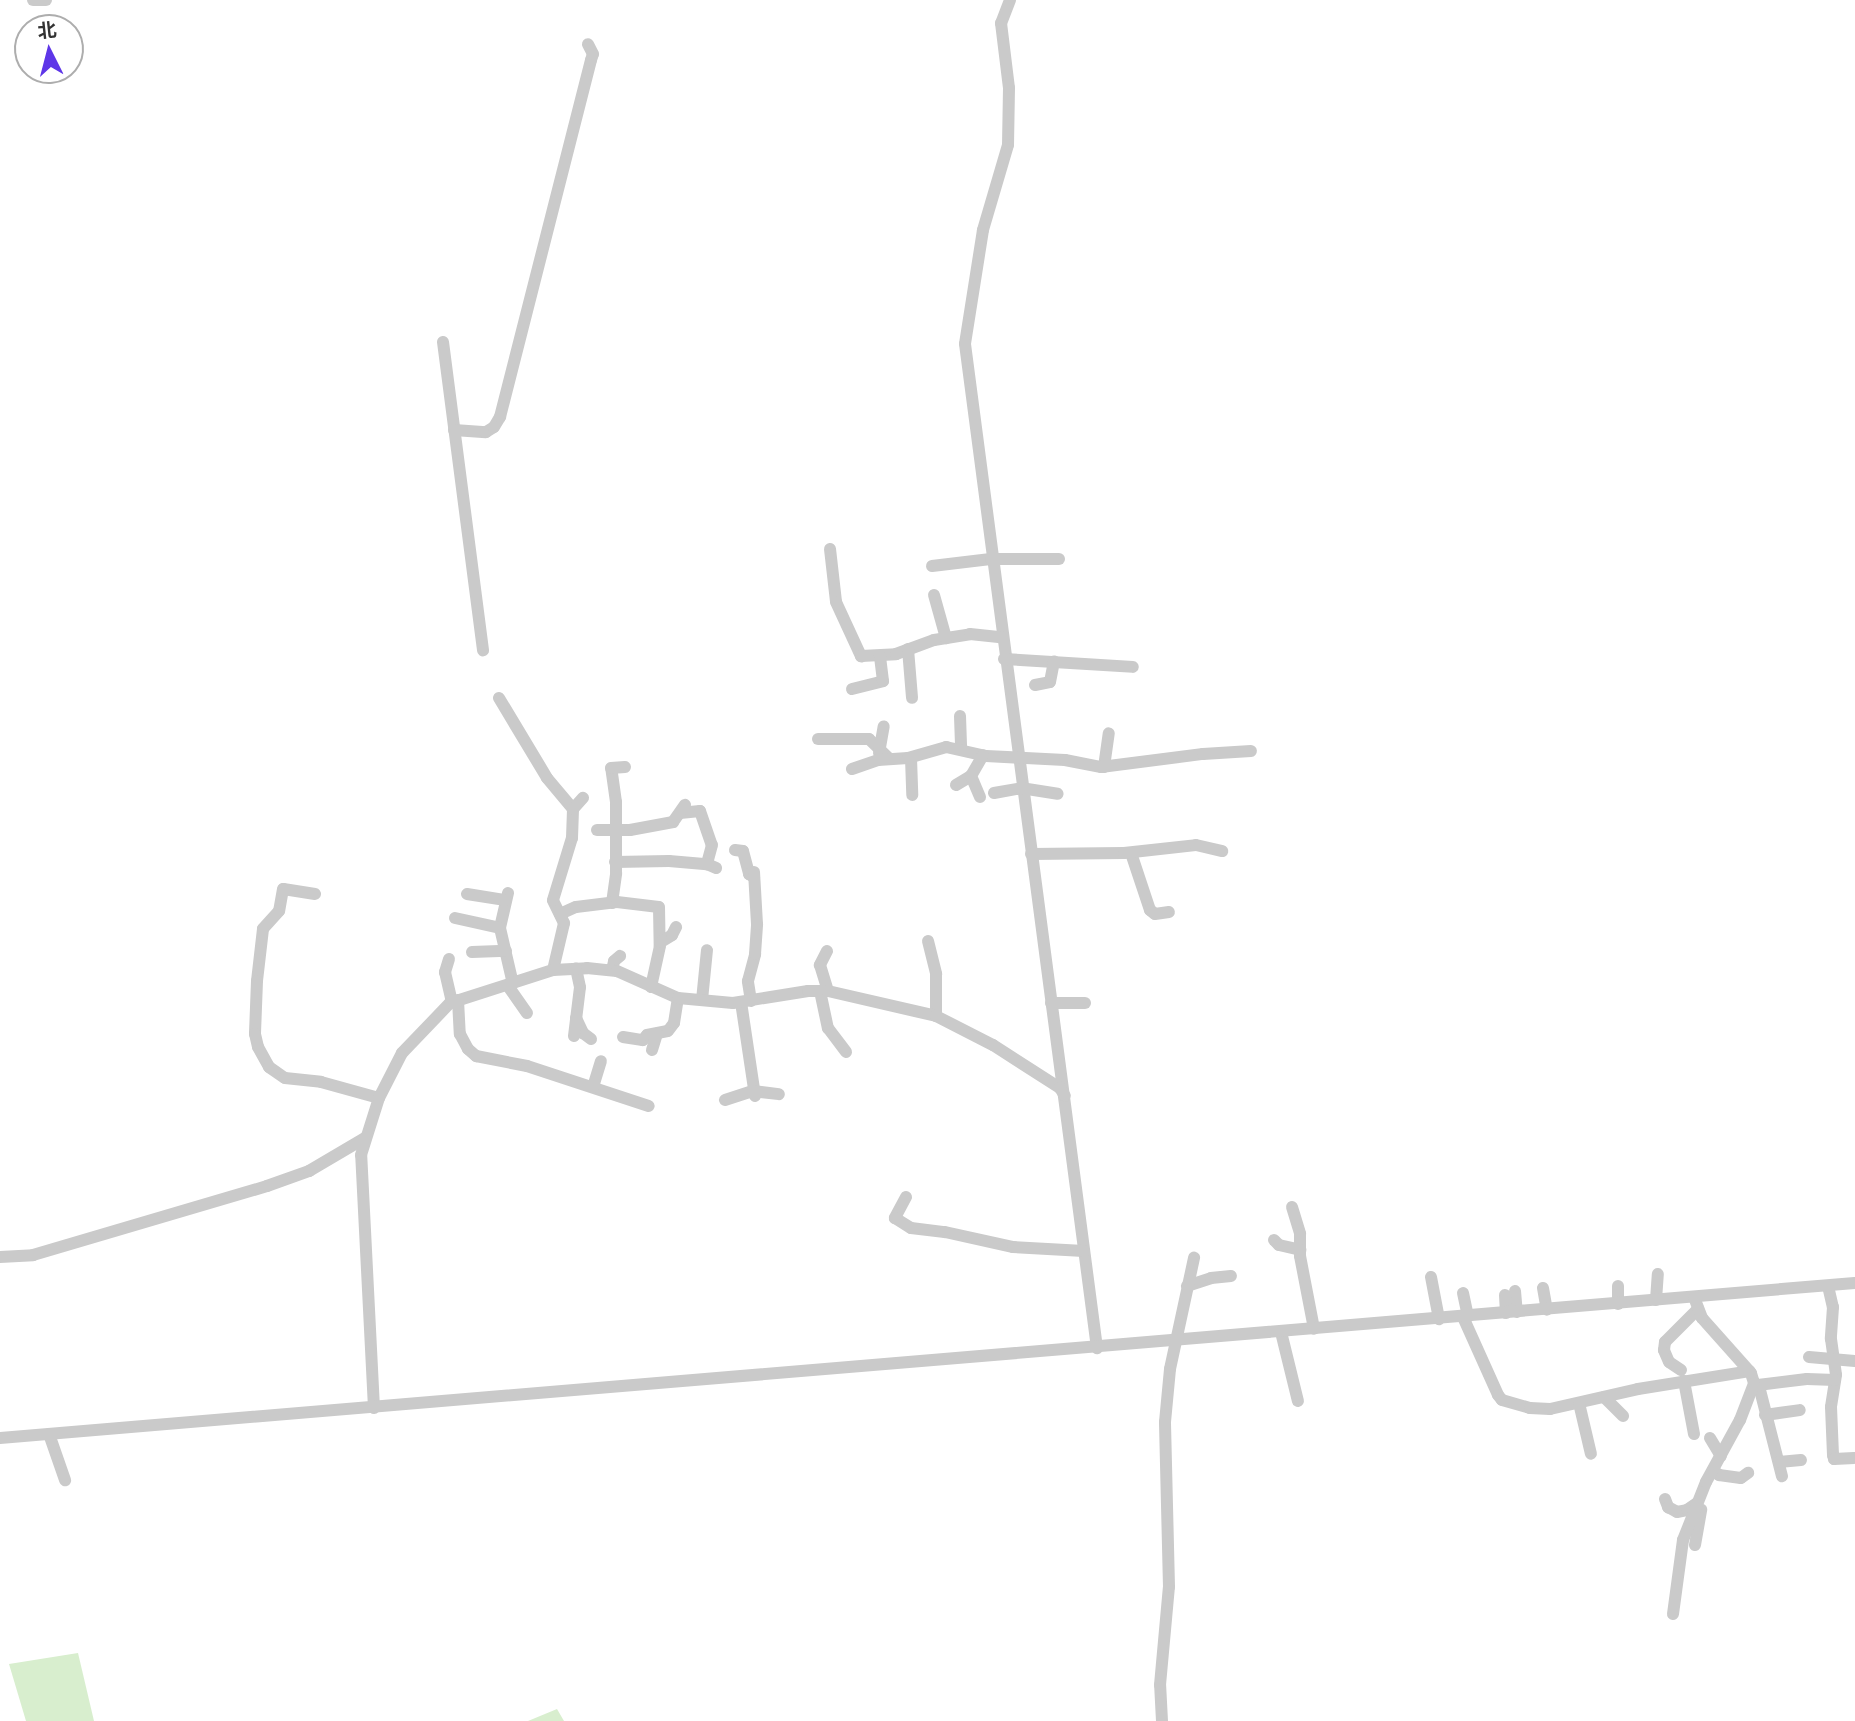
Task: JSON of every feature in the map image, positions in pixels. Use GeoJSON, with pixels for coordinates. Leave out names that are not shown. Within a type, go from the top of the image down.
{"type":"FeatureCollection","features":[{"type":"Feature","properties":{"kind":"street"},"geometry":{"type":"LineString","coordinates":[[33,0],[46,0]]}},
{"type":"Feature","properties":{"kind":"street"},"geometry":{"type":"LineString","coordinates":[[1010,0],[1001,23],[1009,88],[1008,145],[983,230],[965,344],[1017,759],[1066,1097],[1073,1175],[1097,1348]]}},
{"type":"Feature","properties":{"kind":"street"},"geometry":{"type":"LineString","coordinates":[[454,430],[486,432],[494,427],[500,417],[592,61],[593,54],[588,44]]}},
{"type":"Feature","properties":{"kind":"street"},"geometry":{"type":"LineString","coordinates":[[443,342],[483,650]]}},
{"type":"Feature","properties":{"kind":"street"},"geometry":{"type":"LineString","coordinates":[[830,549],[836,602],[846,630],[861,656],[880,656],[946,638],[978,634],[1001,637]]}},
{"type":"Feature","properties":{"kind":"street"},"geometry":{"type":"LineString","coordinates":[[932,566],[991,559],[1059,559]]}},
{"type":"Feature","properties":{"kind":"street"},"geometry":{"type":"LineString","coordinates":[[934,595],[946,638]]}},
{"type":"Feature","properties":{"kind":"street"},"geometry":{"type":"LineString","coordinates":[[908,649],[912,698]]}},
{"type":"Feature","properties":{"kind":"street"},"geometry":{"type":"LineString","coordinates":[[852,690],[883,681],[880,656]]}},
{"type":"Feature","properties":{"kind":"street"},"geometry":{"type":"LineString","coordinates":[[1004,659],[1133,667]]}},
{"type":"Feature","properties":{"kind":"street"},"geometry":{"type":"LineString","coordinates":[[1035,685],[1050,682],[1054,661]]}},
{"type":"Feature","properties":{"kind":"street"},"geometry":{"type":"LineString","coordinates":[[499,698],[547,778],[573,809]]}},
{"type":"Feature","properties":{"kind":"street"},"geometry":{"type":"LineString","coordinates":[[960,716],[961,749]]}},
{"type":"Feature","properties":{"kind":"street"},"geometry":{"type":"LineString","coordinates":[[882,755],[884,726]]}},
{"type":"Feature","properties":{"kind":"street"},"geometry":{"type":"LineString","coordinates":[[1104,767],[1110,741],[1109,733]]}},
{"type":"Feature","properties":{"kind":"street"},"geometry":{"type":"LineString","coordinates":[[818,739],[873,740],[882,755]]}},
{"type":"Feature","properties":{"kind":"street"},"geometry":{"type":"LineString","coordinates":[[852,769],[882,755],[911,758],[946,747],[983,755],[1065,760],[1104,767],[1203,754],[1251,751]]}},
{"type":"Feature","properties":{"kind":"street"},"geometry":{"type":"LineString","coordinates":[[956,785],[971,776],[983,755]]}},
{"type":"Feature","properties":{"kind":"street"},"geometry":{"type":"LineString","coordinates":[[911,758],[912,795]]}},
{"type":"Feature","properties":{"kind":"street"},"geometry":{"type":"LineString","coordinates":[[611,903],[615,829],[611,768],[625,767]]}},
{"type":"Feature","properties":{"kind":"street"},"geometry":{"type":"LineString","coordinates":[[971,776],[980,797]]}},
{"type":"Feature","properties":{"kind":"street"},"geometry":{"type":"LineString","coordinates":[[994,793],[1021,788],[1058,794]]}},
{"type":"Feature","properties":{"kind":"street"},"geometry":{"type":"LineString","coordinates":[[553,970],[563,929],[553,900],[572,838],[573,809],[583,798]]}},
{"type":"Feature","properties":{"kind":"street"},"geometry":{"type":"LineString","coordinates":[[597,830],[667,824],[682,809],[700,811],[712,845],[711,866],[648,860],[615,862]]}},
{"type":"Feature","properties":{"kind":"street"},"geometry":{"type":"LineString","coordinates":[[1031,854],[1131,852],[1196,845],[1222,851]]}},
{"type":"Feature","properties":{"kind":"street"},"geometry":{"type":"LineString","coordinates":[[735,850],[743,851],[749,874],[754,875],[757,924],[746,1002],[754,1094]]}},
{"type":"Feature","properties":{"kind":"street"},"geometry":{"type":"LineString","coordinates":[[1131,852],[1150,910],[1155,914],[1169,912]]}},
{"type":"Feature","properties":{"kind":"street"},"geometry":{"type":"LineString","coordinates":[[315,894],[284,889],[278,913],[263,929],[255,1030],[258,1047],[269,1067],[285,1078],[321,1082],[379,1098]]}},
{"type":"Feature","properties":{"kind":"street"},"geometry":{"type":"LineString","coordinates":[[467,894],[507,897],[500,928],[511,985],[527,1013]]}},
{"type":"Feature","properties":{"kind":"street"},"geometry":{"type":"LineString","coordinates":[[560,914],[576,907],[611,903],[659,907],[660,942],[651,987]]}},
{"type":"Feature","properties":{"kind":"street"},"geometry":{"type":"LineString","coordinates":[[455,918],[500,928]]}},
{"type":"Feature","properties":{"kind":"street"},"geometry":{"type":"LineString","coordinates":[[660,942],[673,935],[676,927]]}},
{"type":"Feature","properties":{"kind":"street"},"geometry":{"type":"LineString","coordinates":[[928,941],[936,974],[936,1016]]}},
{"type":"Feature","properties":{"kind":"street"},"geometry":{"type":"LineString","coordinates":[[702,1000],[707,950]]}},
{"type":"Feature","properties":{"kind":"street"},"geometry":{"type":"LineString","coordinates":[[472,952],[506,951]]}},
{"type":"Feature","properties":{"kind":"street"},"geometry":{"type":"LineString","coordinates":[[827,951],[820,965],[826,1024],[846,1052]]}},
{"type":"Feature","properties":{"kind":"street"},"geometry":{"type":"LineString","coordinates":[[743,955],[752,967]]}},
{"type":"Feature","properties":{"kind":"street"},"geometry":{"type":"LineString","coordinates":[[611,970],[614,961],[620,956]]}},
{"type":"Feature","properties":{"kind":"street"},"geometry":{"type":"LineString","coordinates":[[449,959],[445,972],[455,1001],[460,1034],[472,1053],[593,1087],[625,1101],[649,1106]]}},
{"type":"Feature","properties":{"kind":"street"},"geometry":{"type":"LineString","coordinates":[[374,1408],[360,1174],[365,1138],[379,1098],[402,1053],[455,1001],[553,970],[576,968],[611,970],[678,998],[746,1002],[824,991],[936,1016],[993,1045],[1060,1088],[1066,1097]]}},
{"type":"Feature","properties":{"kind":"street"},"geometry":{"type":"LineString","coordinates":[[574,1036],[580,987],[576,968]]}},
{"type":"Feature","properties":{"kind":"street"},"geometry":{"type":"LineString","coordinates":[[623,1037],[643,1040],[647,1035],[673,1028],[678,998]]}},
{"type":"Feature","properties":{"kind":"street"},"geometry":{"type":"LineString","coordinates":[[1051,1003],[1085,1003]]}},
{"type":"Feature","properties":{"kind":"street"},"geometry":{"type":"LineString","coordinates":[[576,1017],[583,1033],[591,1039]]}},
{"type":"Feature","properties":{"kind":"street"},"geometry":{"type":"LineString","coordinates":[[652,1050],[657,1034]]}},
{"type":"Feature","properties":{"kind":"street"},"geometry":{"type":"LineString","coordinates":[[593,1087],[601,1061]]}},
{"type":"Feature","properties":{"kind":"street"},"geometry":{"type":"LineString","coordinates":[[725,1100],[754,1094],[779,1094]]}},
{"type":"Feature","properties":{"kind":"street"},"geometry":{"type":"LineString","coordinates":[[0,1257],[33,1255],[267,1185],[309,1171],[365,1138]]}},
{"type":"Feature","properties":{"kind":"street"},"geometry":{"type":"LineString","coordinates":[[906,1197],[895,1218],[911,1228],[945,1232],[1013,1247],[1084,1251]]}},
{"type":"Feature","properties":{"kind":"street"},"geometry":{"type":"LineString","coordinates":[[1292,1207],[1300,1234],[1300,1250],[1314,1329]]}},
{"type":"Feature","properties":{"kind":"street"},"geometry":{"type":"LineString","coordinates":[[1273,1240],[1279,1245],[1300,1250]]}},
{"type":"Feature","properties":{"kind":"street"},"geometry":{"type":"LineString","coordinates":[[1162,1721],[1160,1685],[1169,1543],[1165,1422],[1175,1341],[1194,1258]]}},
{"type":"Feature","properties":{"kind":"street"},"geometry":{"type":"LineString","coordinates":[[1657,1300],[1658,1274]]}},
{"type":"Feature","properties":{"kind":"street"},"geometry":{"type":"LineString","coordinates":[[1187,1286],[1211,1278],[1231,1276]]}},
{"type":"Feature","properties":{"kind":"street"},"geometry":{"type":"LineString","coordinates":[[1431,1277],[1439,1319]]}},
{"type":"Feature","properties":{"kind":"street"},"geometry":{"type":"LineString","coordinates":[[0,1438],[1657,1300],[1696,1303],[1855,1283]]}},
{"type":"Feature","properties":{"kind":"street"},"geometry":{"type":"LineString","coordinates":[[1618,1286],[1618,1304]]}},
{"type":"Feature","properties":{"kind":"street"},"geometry":{"type":"LineString","coordinates":[[1828,1286],[1833,1307],[1833,1455],[1834,1459],[1854,1458]]}},
{"type":"Feature","properties":{"kind":"street"},"geometry":{"type":"LineString","coordinates":[[1543,1287],[1547,1310]]}},
{"type":"Feature","properties":{"kind":"street"},"geometry":{"type":"LineString","coordinates":[[1463,1293],[1465,1317],[1492,1387],[1502,1400],[1543,1409],[1579,1403],[1683,1376],[1835,1380]]}},
{"type":"Feature","properties":{"kind":"street"},"geometry":{"type":"LineString","coordinates":[[1510,1293],[1511,1313]]}},
{"type":"Feature","properties":{"kind":"street"},"geometry":{"type":"LineString","coordinates":[[1694,1434],[1683,1376],[1669,1362],[1665,1342],[1696,1303]]}},
{"type":"Feature","properties":{"kind":"street"},"geometry":{"type":"LineString","coordinates":[[1696,1303],[1754,1379],[1783,1476]]}},
{"type":"Feature","properties":{"kind":"street"},"geometry":{"type":"LineString","coordinates":[[1281,1332],[1297,1401]]}},
{"type":"Feature","properties":{"kind":"street"},"geometry":{"type":"LineString","coordinates":[[1810,1357],[1855,1361]]}},
{"type":"Feature","properties":{"kind":"street"},"geometry":{"type":"LineString","coordinates":[[1673,1614],[1680,1551],[1700,1497],[1740,1420],[1754,1379]]}},
{"type":"Feature","properties":{"kind":"street"},"geometry":{"type":"LineString","coordinates":[[1604,1397],[1623,1416]]}},
{"type":"Feature","properties":{"kind":"street"},"geometry":{"type":"LineString","coordinates":[[1579,1403],[1591,1454]]}},
{"type":"Feature","properties":{"kind":"street"},"geometry":{"type":"LineString","coordinates":[[1765,1415],[1800,1410]]}},
{"type":"Feature","properties":{"kind":"street"},"geometry":{"type":"LineString","coordinates":[[49,1434],[65,1480]]}},
{"type":"Feature","properties":{"kind":"street"},"geometry":{"type":"LineString","coordinates":[[1710,1437],[1721,1456]]}},
{"type":"Feature","properties":{"kind":"street"},"geometry":{"type":"LineString","coordinates":[[1779,1462],[1801,1460]]}},
{"type":"Feature","properties":{"kind":"street"},"geometry":{"type":"LineString","coordinates":[[1713,1470],[1719,1475],[1741,1478],[1748,1473]]}},
{"type":"Feature","properties":{"kind":"street"},"geometry":{"type":"LineString","coordinates":[[1665,1499],[1668,1507],[1678,1512],[1687,1510],[1700,1497]]}},
{"type":"Feature","properties":{"kind":"street"},"geometry":{"type":"LineString","coordinates":[[1695,1545],[1700,1497]]}},
{"type":"Feature","properties":{"kind":"shaded area"},"geometry":{"type":"Polygon","coordinates":[[[78,1653],[94,1721],[26,1721],[9,1664],[78,1653]]]}},
{"type":"Feature","properties":{"kind":"shaded area"},"geometry":{"type":"Polygon","coordinates":[[[557,1709],[564,1721],[528,1721],[557,1709]]]}}]}
